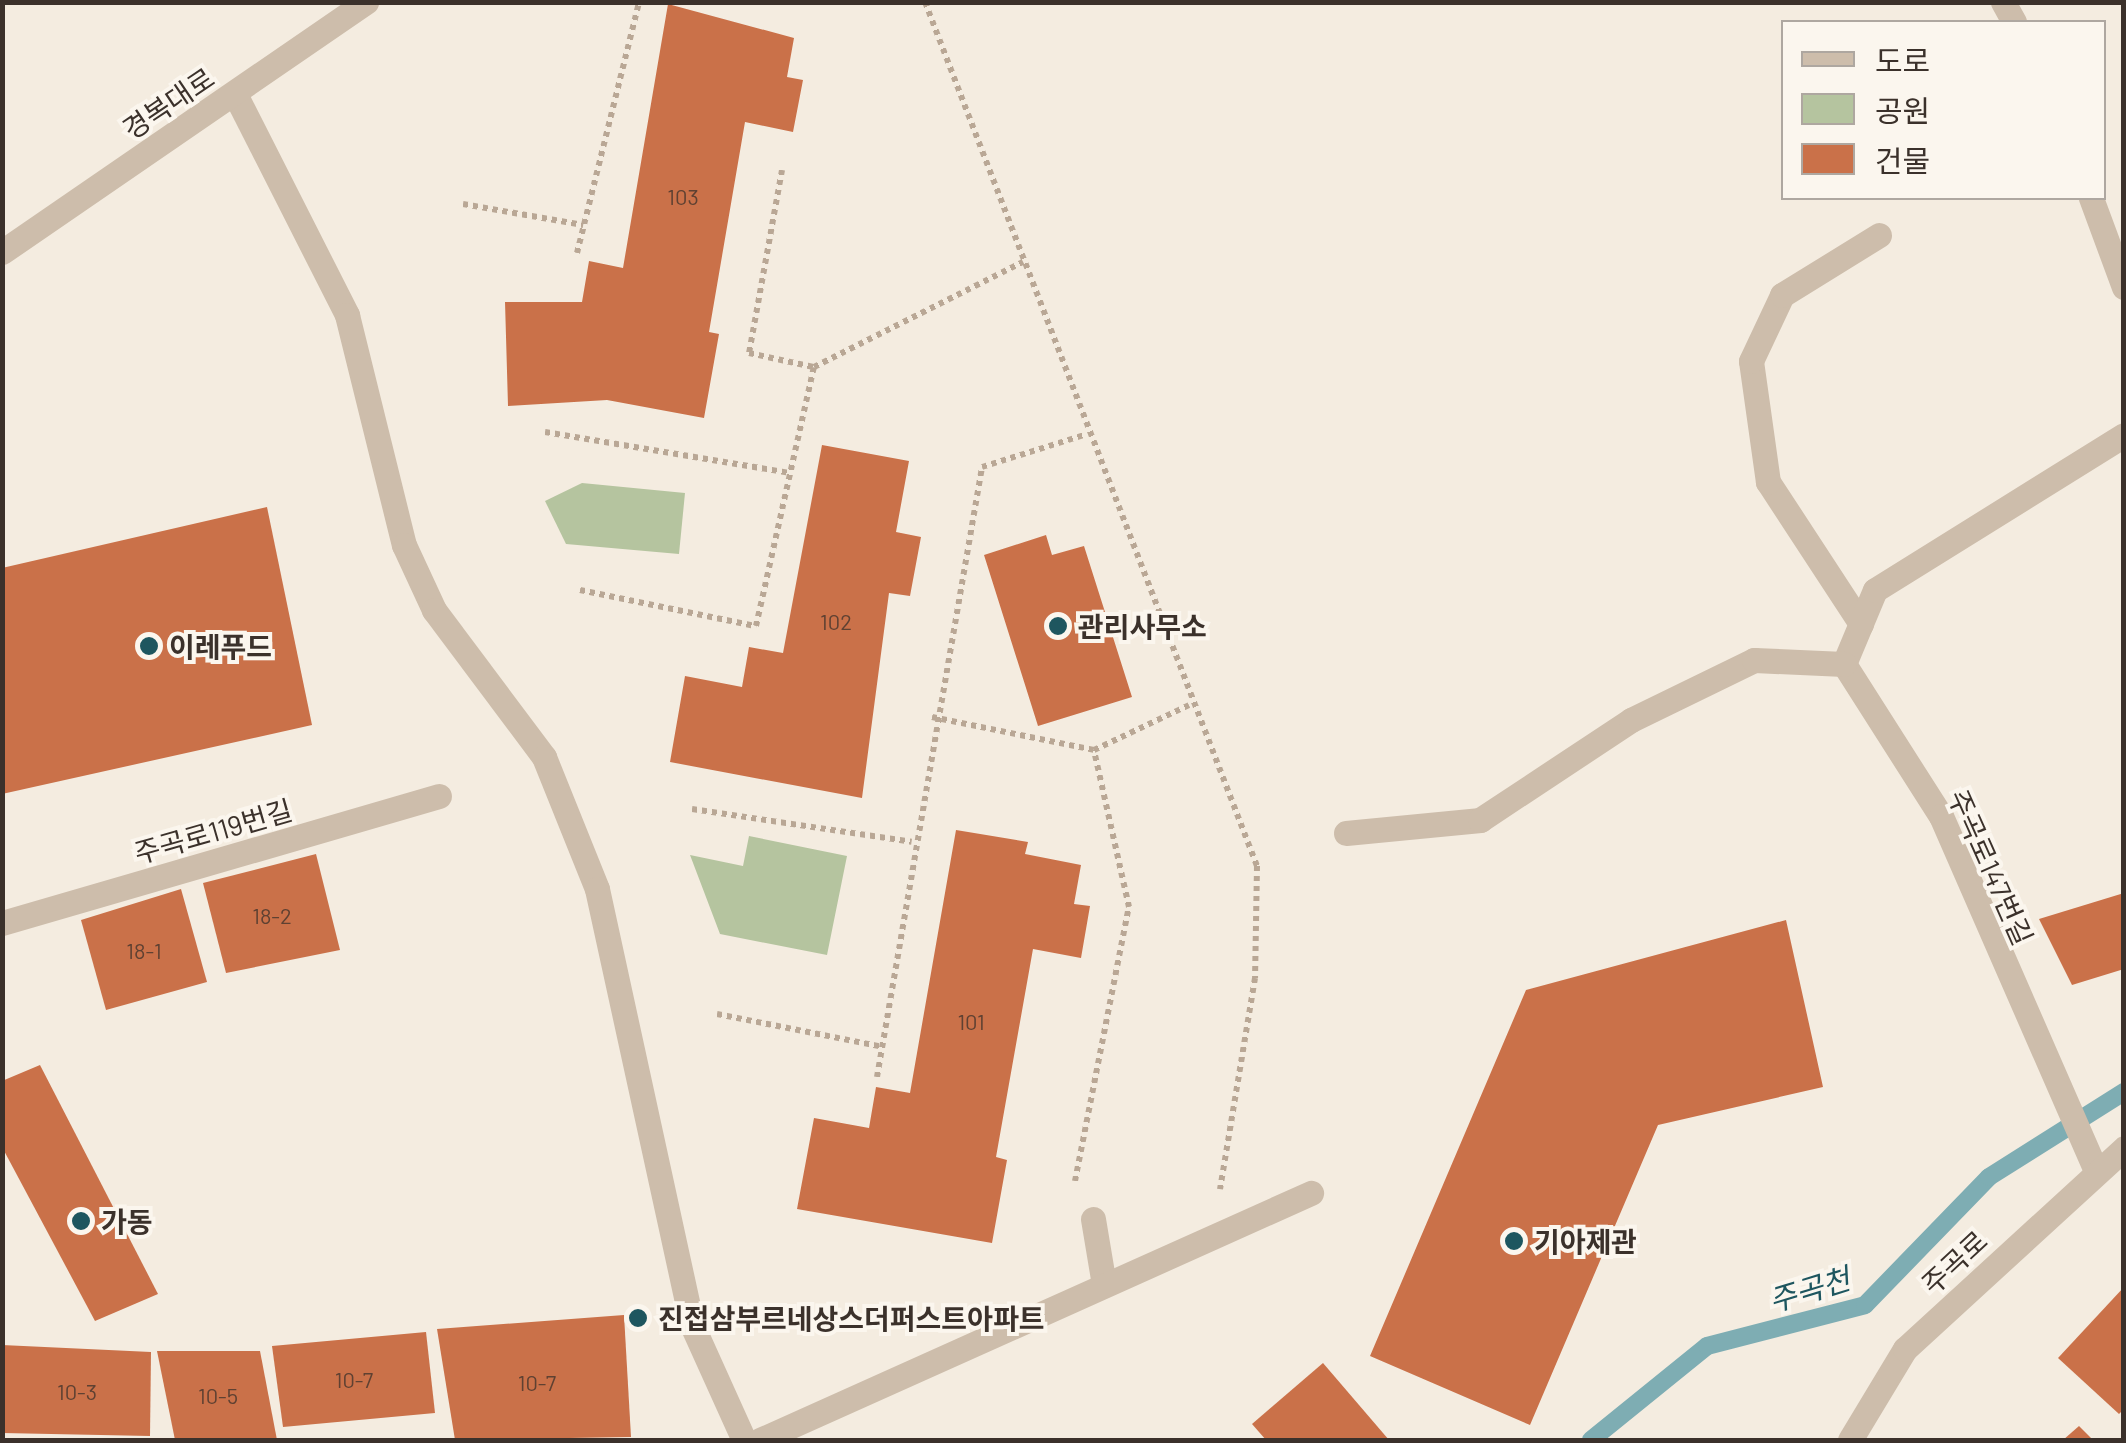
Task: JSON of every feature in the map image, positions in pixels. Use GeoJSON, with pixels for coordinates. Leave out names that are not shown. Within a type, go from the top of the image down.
{"type":"FeatureCollection","features":[{"type":"Feature","properties":{"kind":"street","name":"경복대로"},"geometry":{"type":"LineString","coordinates":[[2,252],[366,2]]}},
{"type":"Feature","properties":{"kind":"street"},"geometry":{"type":"LineString","coordinates":[[235,94],[347,315],[404,545],[434,610],[544,757],[597,889],[692,1325],[744,1440]]}},
{"type":"Feature","properties":{"kind":"street"},"geometry":{"type":"LineString","coordinates":[[2091,200],[2124,287]]}},
{"type":"Feature","properties":{"kind":"street"},"geometry":{"type":"LineString","coordinates":[[1861,624],[1768,482],[1750,360],[1782,294],[1879,235]]}},
{"type":"Feature","properties":{"kind":"street"},"geometry":{"type":"LineString","coordinates":[[1346,834],[1480,820],[1631,720],[1754,660],[1844,664],[1875,590],[2124,435]]}},
{"type":"Feature","properties":{"kind":"street","name":"주곡로147번길"},"geometry":{"type":"LineString","coordinates":[[1844,664],[1941,816],[2056,1089],[2094,1167]]}},
{"type":"Feature","properties":{"kind":"street","name":"주곡로119번길"},"geometry":{"type":"LineString","coordinates":[[2,923],[440,796]]}},
{"type":"Feature","properties":{"kind":"street","name":"주곡로"},"geometry":{"type":"LineString","coordinates":[[1850,1440],[1904,1349],[2094,1167],[2124,1148]]}},
{"type":"Feature","properties":{"kind":"street"},"geometry":{"type":"LineString","coordinates":[[760,1440],[1311,1193]]}},
{"type":"Feature","properties":{"kind":"street"},"geometry":{"type":"LineString","coordinates":[[1093,1219],[1104,1285]]}},
{"type":"Feature","properties":{"kind":"path"},"geometry":{"type":"LineString","coordinates":[[577,252],[638,2]]}},
{"type":"Feature","properties":{"kind":"path"},"geometry":{"type":"LineString","coordinates":[[926,2],[1084,435],[1189,705],[1257,866],[1255,978],[1212,1235]]}},
{"type":"Feature","properties":{"kind":"path"},"geometry":{"type":"LineString","coordinates":[[782,170],[748,353],[814,367],[1022,262]]}},
{"type":"Feature","properties":{"kind":"path"},"geometry":{"type":"LineString","coordinates":[[463,204],[583,225]]}},
{"type":"Feature","properties":{"kind":"path"},"geometry":{"type":"LineString","coordinates":[[580,590],[756,626],[814,367]]}},
{"type":"Feature","properties":{"kind":"path"},"geometry":{"type":"LineString","coordinates":[[545,432],[791,473]]}},
{"type":"Feature","properties":{"kind":"path"},"geometry":{"type":"LineString","coordinates":[[876,1077],[932,717],[982,467],[1084,435]]}},
{"type":"Feature","properties":{"kind":"path"},"geometry":{"type":"LineString","coordinates":[[932,717],[1094,750],[1189,705]]}},
{"type":"Feature","properties":{"kind":"path"},"geometry":{"type":"LineString","coordinates":[[1076,1180],[1130,908],[1094,750]]}},
{"type":"Feature","properties":{"kind":"path"},"geometry":{"type":"LineString","coordinates":[[692,809],[912,842]]}},
{"type":"Feature","properties":{"kind":"path"},"geometry":{"type":"LineString","coordinates":[[716,1014],[883,1047]]}},
{"type":"Feature","properties":{"kind":"green space"},"geometry":{"type":"Polygon","coordinates":[[[582,483],[685,493],[679,554],[566,544],[545,501],[582,483]]]}},
{"type":"Feature","properties":{"kind":"green space"},"geometry":{"type":"Polygon","coordinates":[[[749,836],[847,856],[827,955],[720,934],[690,855],[743,866],[749,836]]]}},
{"type":"Feature","properties":{"kind":"building"},"geometry":{"type":"Polygon","coordinates":[[[668,4],[794,38],[787,77],[803,80],[793,132],[745,122],[709,332],[719,334],[704,418],[607,400],[508,406],[505,302],[582,302],[589,261],[623,268],[668,4]]]}},
{"type":"Feature","properties":{"kind":"building"},"geometry":{"type":"Polygon","coordinates":[[[822,445],[909,461],[896,532],[921,537],[910,596],[889,593],[862,798],[670,762],[685,676],[742,687],[749,647],[783,653],[822,445]]]}},
{"type":"Feature","properties":{"kind":"building","name":"이레푸드"},"geometry":{"type":"Polygon","coordinates":[[[267,507],[312,725],[2,794],[2,568],[267,507]]]}},
{"type":"Feature","properties":{"kind":"building","name":"관리사무소"},"geometry":{"type":"Polygon","coordinates":[[[1046,535],[1052,555],[1084,546],[1132,697],[1038,726],[984,555],[1046,535]]]}},
{"type":"Feature","properties":{"kind":"building"},"geometry":{"type":"Polygon","coordinates":[[[956,830],[1028,842],[1025,854],[1081,865],[1074,904],[1090,906],[1081,958],[1033,949],[996,1157],[1007,1160],[992,1243],[797,1209],[814,1118],[869,1128],[876,1087],[910,1093],[956,830]]]}},
{"type":"Feature","properties":{"kind":"building"},"geometry":{"type":"Polygon","coordinates":[[[316,854],[340,950],[226,973],[203,883],[316,854]]]}},
{"type":"Feature","properties":{"kind":"building"},"geometry":{"type":"Polygon","coordinates":[[[181,889],[207,982],[106,1010],[81,920],[181,889]]]}},
{"type":"Feature","properties":{"kind":"building"},"geometry":{"type":"Polygon","coordinates":[[[2124,893],[2124,969],[2072,985],[2039,919],[2124,893]]]}},
{"type":"Feature","properties":{"kind":"building","name":"기아제관"},"geometry":{"type":"Polygon","coordinates":[[[1786,920],[1823,1087],[1658,1125],[1530,1425],[1370,1356],[1526,990],[1786,920]]]}},
{"type":"Feature","properties":{"kind":"building","name":"가동"},"geometry":{"type":"Polygon","coordinates":[[[40,1065],[158,1294],[95,1321],[2,1147],[2,1081],[40,1065]]]}},
{"type":"Feature","properties":{"kind":"building"},"geometry":{"type":"Polygon","coordinates":[[[2124,1287],[2124,1409],[2119,1414],[2058,1358],[2124,1287]]]}},
{"type":"Feature","properties":{"kind":"building"},"geometry":{"type":"Polygon","coordinates":[[[624,1315],[631,1437],[455,1440],[437,1329],[624,1315]]]}},
{"type":"Feature","properties":{"kind":"building"},"geometry":{"type":"Polygon","coordinates":[[[426,1332],[435,1413],[283,1427],[272,1346],[426,1332]]]}},
{"type":"Feature","properties":{"kind":"building"},"geometry":{"type":"Polygon","coordinates":[[[2,1345],[151,1352],[150,1436],[2,1433],[2,1345]]]}},
{"type":"Feature","properties":{"kind":"building"},"geometry":{"type":"Polygon","coordinates":[[[157,1351],[260,1351],[277,1440],[175,1440],[157,1351]]]}},
{"type":"Feature","properties":{"kind":"building"},"geometry":{"type":"Polygon","coordinates":[[[1323,1363],[1389,1440],[1266,1440],[1252,1424],[1323,1363]]]}},
{"type":"Feature","properties":{"kind":"building"},"geometry":{"type":"Polygon","coordinates":[[[2079,1426],[2093,1440],[2063,1440],[2079,1426]]]}},
{"type":"Feature","properties":{"kind":"waterway","name":"주곡천"},"geometry":{"type":"LineString","coordinates":[[1591,1440],[1707,1346],[1865,1305],[1989,1177],[2124,1092]]}},
{"type":"Feature","properties":{"kind":"place","name":"관리사무소"},"geometry":{"type":"Point","coordinates":[1058,626]}},
{"type":"Feature","properties":{"kind":"place","name":"이레푸드"},"geometry":{"type":"Point","coordinates":[149,646]}},
{"type":"Feature","properties":{"kind":"place","name":"가동"},"geometry":{"type":"Point","coordinates":[81,1221]}},
{"type":"Feature","properties":{"kind":"place","name":"기아제관"},"geometry":{"type":"Point","coordinates":[1514,1241]}},
{"type":"Feature","properties":{"kind":"place","name":"진접삼부르네상스더퍼스트아파트"},"geometry":{"type":"Point","coordinates":[638,1318]}}]}
